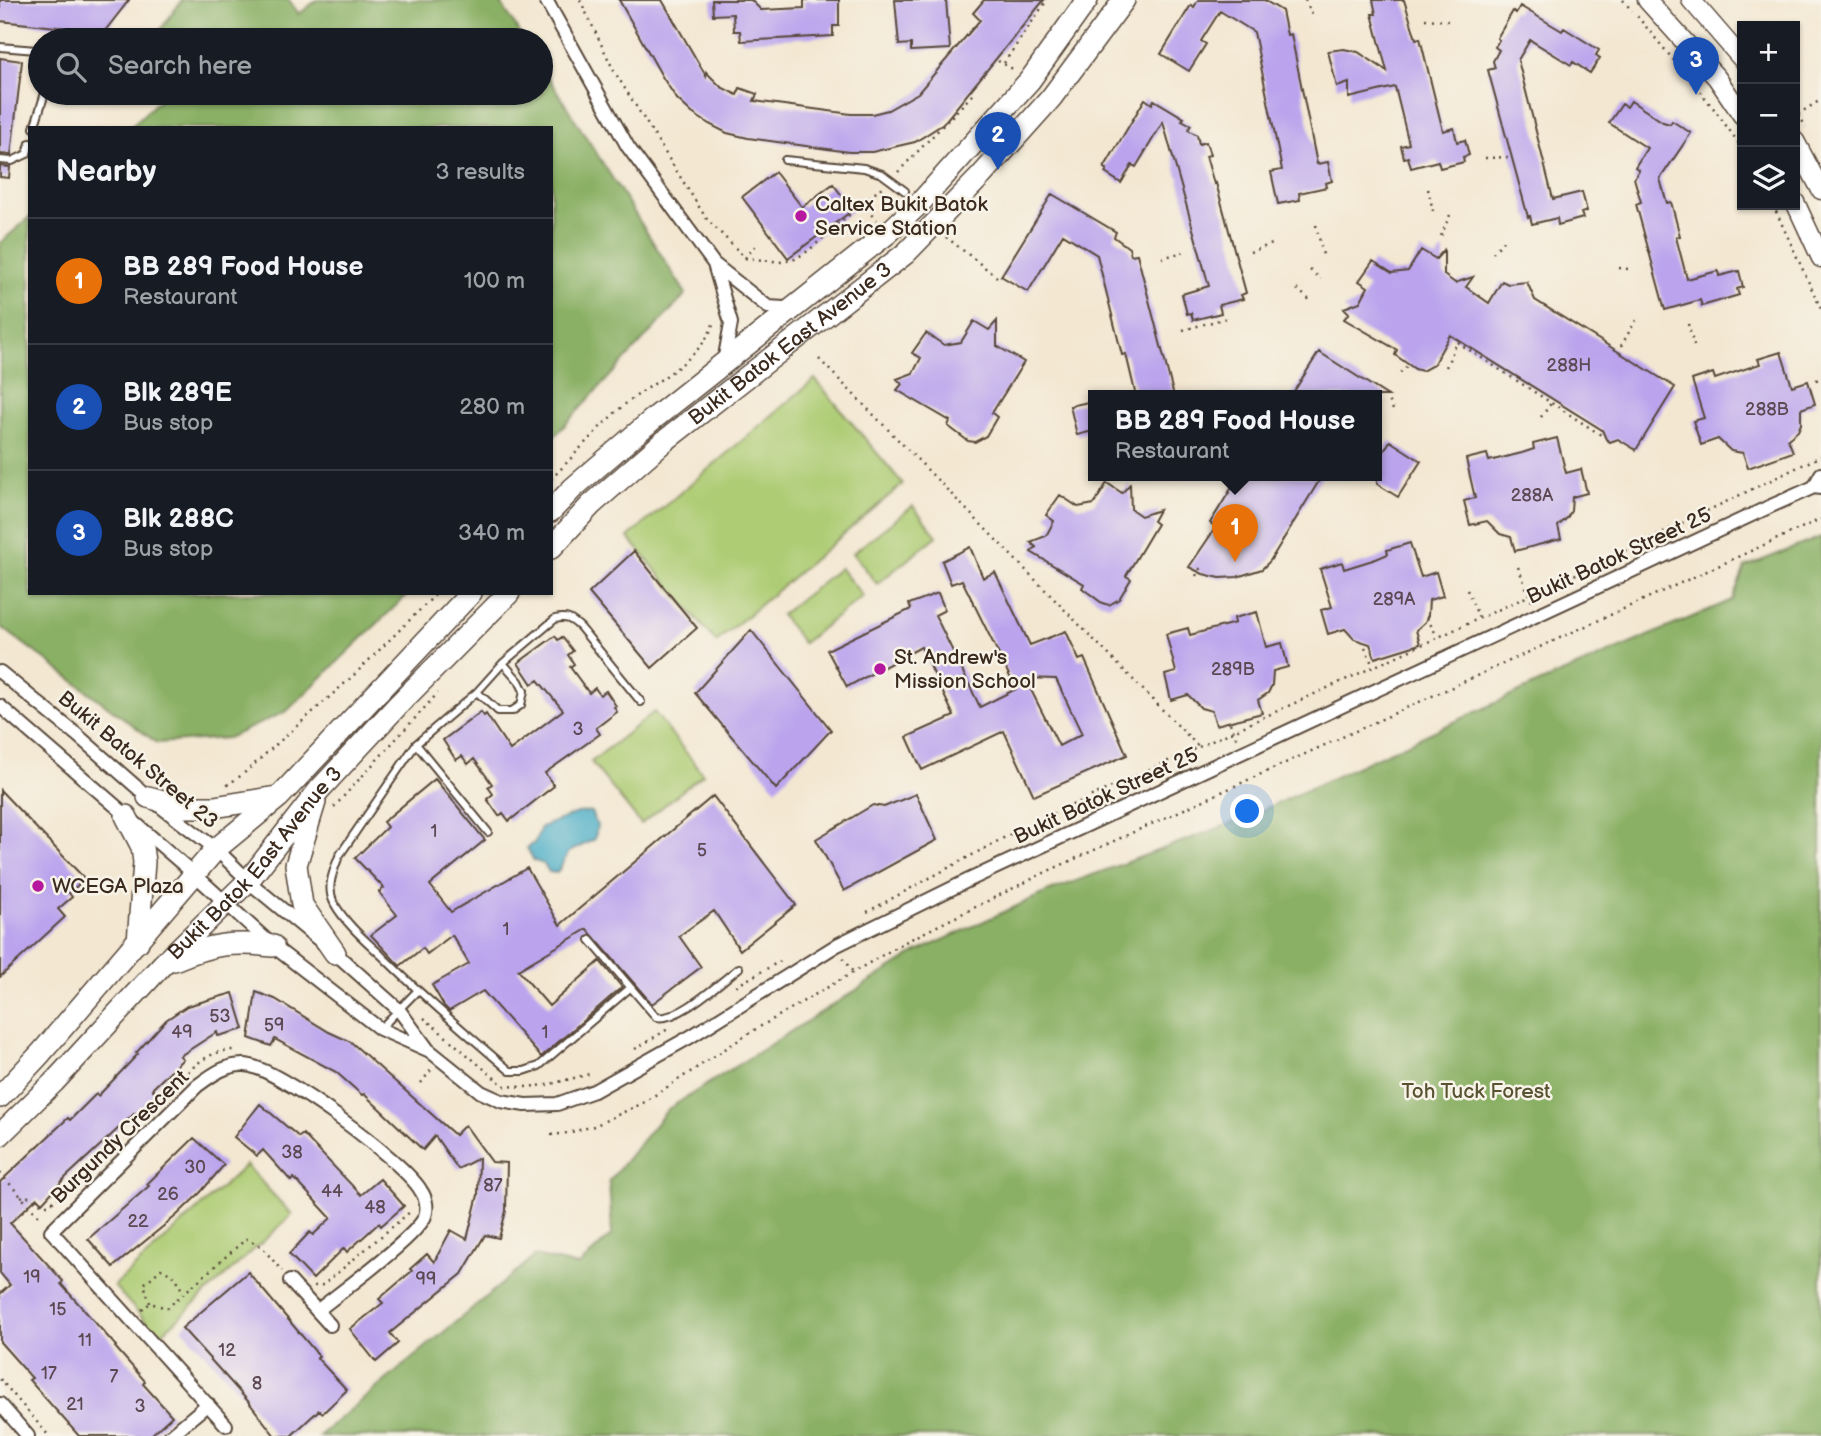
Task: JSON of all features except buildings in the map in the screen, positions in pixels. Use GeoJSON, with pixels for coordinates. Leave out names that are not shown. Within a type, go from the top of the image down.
{"type":"FeatureCollection","features":[{"type":"Feature","properties":{"kind":"main road","name":"Bukit Batok East Avenue 3"},"geometry":{"type":"LineString","coordinates":[[553,509],[573,488],[652,420],[890,232],[919,204],[1030,80],[1087,0]]}},
{"type":"Feature","properties":{"kind":"main road","name":"Bukit Batok East Avenue 3"},"geometry":{"type":"LineString","coordinates":[[553,546],[591,505],[662,443],[906,253],[981,176],[1051,98],[1124,0]]}},
{"type":"Feature","properties":{"kind":"main road"},"geometry":{"type":"LineString","coordinates":[[1647,0],[1717,78],[1737,108]]}},
{"type":"Feature","properties":{"kind":"main road"},"geometry":{"type":"LineString","coordinates":[[1691,0],[1737,53]]}},
{"type":"Feature","properties":{"kind":"main road"},"geometry":{"type":"LineString","coordinates":[[1798,147],[1821,190]]}},
{"type":"Feature","properties":{"kind":"main road"},"geometry":{"type":"LineString","coordinates":[[1799,210],[1821,258]]}},
{"type":"Feature","properties":{"kind":"main road","name":"Bukit Batok East Avenue 3"},"geometry":{"type":"LineString","coordinates":[[0,1097],[138,942],[215,849],[279,797],[469,595]]}},
{"type":"Feature","properties":{"kind":"main road","name":"Bukit Batok East Avenue 3"},"geometry":{"type":"LineString","coordinates":[[0,1135],[54,1082],[163,964],[248,881],[319,790],[398,705],[507,595]]}},
{"type":"Feature","properties":{"kind":"main road"},"geometry":{"type":"LineString","coordinates":[[319,790],[296,865],[302,905],[335,953]]}},
{"type":"Feature","properties":{"kind":"main road"},"geometry":{"type":"LineString","coordinates":[[148,797],[185,807],[214,807],[279,797]]}},
{"type":"Feature","properties":{"kind":"main road"},"geometry":{"type":"LineString","coordinates":[[126,816],[142,847],[144,877],[138,942]]}},
{"type":"Feature","properties":{"kind":"main road"},"geometry":{"type":"LineString","coordinates":[[163,964],[206,946],[242,942],[273,946]]}},
{"type":"Feature","properties":{"kind":"street"},"geometry":{"type":"LineString","coordinates":[[546,0],[628,147],[714,264],[768,307],[784,308],[799,303]]}},
{"type":"Feature","properties":{"kind":"street"},"geometry":{"type":"LineString","coordinates":[[714,264],[731,323],[724,365]]}},
{"type":"Feature","properties":{"kind":"street","name":"Bukit Batok Street 25"},"geometry":{"type":"LineString","coordinates":[[226,904],[273,946],[380,1029],[430,1051],[481,1092],[501,1101],[525,1105],[557,1104],[594,1091],[690,1037],[849,939],[1334,708],[1818,488],[1821,474]]}},
{"type":"Feature","properties":{"kind":"street","name":"Bukit Batok Street 23"},"geometry":{"type":"LineString","coordinates":[[0,672],[148,797],[215,849],[248,881]]}},
{"type":"Feature","properties":{"kind":"street"},"geometry":{"type":"LineString","coordinates":[[0,706],[226,904]]}},
{"type":"Feature","properties":{"kind":"street","name":"Bukit Batok Street 25"},"geometry":{"type":"LineString","coordinates":[[248,881],[403,1007],[430,1051]]}},
{"type":"Feature","properties":{"kind":"street","name":"Burgundy Crescent"},"geometry":{"type":"LineString","coordinates":[[226,1425],[51,1231],[197,1086],[224,1069],[236,1065],[257,1067],[293,1085],[408,1175],[421,1190],[425,1200],[425,1216],[413,1234],[317,1311]]}},
{"type":"Feature","properties":{"kind":"street"},"geometry":{"type":"LineString","coordinates":[[290,1281],[330,1325]]}},
{"type":"Feature","properties":{"kind":"street"},"geometry":{"type":"LineString","coordinates":[[0,1404],[28,1436]]}},
{"type":"Feature","properties":{"kind":"street"},"geometry":{"type":"LineString","coordinates":[[170,1436],[208,1404]]}},
{"type":"Feature","properties":{"kind":"lane"},"geometry":{"type":"LineString","coordinates":[[0,47],[28,49]]}},
{"type":"Feature","properties":{"kind":"lane"},"geometry":{"type":"LineString","coordinates":[[35,126],[41,105]]}},
{"type":"Feature","properties":{"kind":"lane"},"geometry":{"type":"LineString","coordinates":[[0,160],[12,161],[26,154],[28,148]]}},
{"type":"Feature","properties":{"kind":"lane"},"geometry":{"type":"LineString","coordinates":[[785,160],[864,168],[882,174],[905,191]]}},
{"type":"Feature","properties":{"kind":"lane"},"geometry":{"type":"LineString","coordinates":[[630,988],[539,1066],[523,1071],[510,1071],[417,991],[355,929],[334,902],[330,889],[331,876],[339,856],[416,744],[477,692],[503,663],[555,619],[571,619],[580,627],[641,702]]}},
{"type":"Feature","properties":{"kind":"lane"},"geometry":{"type":"LineString","coordinates":[[477,692],[498,711],[512,711],[521,705],[524,691],[503,663]]}},
{"type":"Feature","properties":{"kind":"lane"},"geometry":{"type":"LineString","coordinates":[[416,744],[488,832]]}},
{"type":"Feature","properties":{"kind":"lane"},"geometry":{"type":"LineString","coordinates":[[590,940],[656,1017],[664,1019],[684,1010],[739,968]]}},
{"type":"Feature","properties":{"kind":"lane"},"geometry":{"type":"LineString","coordinates":[[380,1029],[417,991]]}},
{"type":"Feature","properties":{"kind":"path"},"geometry":{"type":"LineString","coordinates":[[580,0],[614,71],[706,218],[745,258],[782,262],[795,259],[808,251],[885,184]]}},
{"type":"Feature","properties":{"kind":"path"},"geometry":{"type":"LineString","coordinates":[[1004,63],[1047,0]]}},
{"type":"Feature","properties":{"kind":"path"},"geometry":{"type":"LineString","coordinates":[[1305,0],[1312,15]]}},
{"type":"Feature","properties":{"kind":"path"},"geometry":{"type":"LineString","coordinates":[[1623,0],[1715,110],[1741,147]]}},
{"type":"Feature","properties":{"kind":"path"},"geometry":{"type":"LineString","coordinates":[[1426,19],[1449,21]]}},
{"type":"Feature","properties":{"kind":"path"},"geometry":{"type":"LineString","coordinates":[[895,175],[975,92]]}},
{"type":"Feature","properties":{"kind":"path"},"geometry":{"type":"LineString","coordinates":[[1800,113],[1819,101]]}},
{"type":"Feature","properties":{"kind":"path"},"geometry":{"type":"LineString","coordinates":[[1485,158],[1510,157]]}},
{"type":"Feature","properties":{"kind":"path"},"geometry":{"type":"LineString","coordinates":[[1428,190],[1433,211]]}},
{"type":"Feature","properties":{"kind":"path"},"geometry":{"type":"LineString","coordinates":[[1775,210],[1821,309]]}},
{"type":"Feature","properties":{"kind":"path"},"geometry":{"type":"LineString","coordinates":[[1441,236],[1450,215]]}},
{"type":"Feature","properties":{"kind":"path"},"geometry":{"type":"LineString","coordinates":[[1316,225],[1323,255]]}},
{"type":"Feature","properties":{"kind":"path"},"geometry":{"type":"LineString","coordinates":[[946,237],[997,276]]}},
{"type":"Feature","properties":{"kind":"path"},"geometry":{"type":"LineString","coordinates":[[1493,253],[1503,241]]}},
{"type":"Feature","properties":{"kind":"path"},"geometry":{"type":"LineString","coordinates":[[1250,251],[1275,243]]}},
{"type":"Feature","properties":{"kind":"path"},"geometry":{"type":"LineString","coordinates":[[745,258],[757,244]]}},
{"type":"Feature","properties":{"kind":"path"},"geometry":{"type":"LineString","coordinates":[[1162,258],[1183,252]]}},
{"type":"Feature","properties":{"kind":"path"},"geometry":{"type":"LineString","coordinates":[[1619,268],[1628,269]]}},
{"type":"Feature","properties":{"kind":"path"},"geometry":{"type":"LineString","coordinates":[[1310,270],[1321,279]]}},
{"type":"Feature","properties":{"kind":"path"},"geometry":{"type":"LineString","coordinates":[[1297,289],[1312,302]]}},
{"type":"Feature","properties":{"kind":"path"},"geometry":{"type":"LineString","coordinates":[[553,477],[622,407],[688,358],[707,340],[714,321],[713,310]]}},
{"type":"Feature","properties":{"kind":"path"},"geometry":{"type":"LineString","coordinates":[[1183,330],[1230,317]]}},
{"type":"Feature","properties":{"kind":"path"},"geometry":{"type":"LineString","coordinates":[[1621,346],[1636,320]]}},
{"type":"Feature","properties":{"kind":"path"},"geometry":{"type":"LineString","coordinates":[[1688,324],[1694,346]]}},
{"type":"Feature","properties":{"kind":"path"},"geometry":{"type":"LineString","coordinates":[[1446,368],[1457,342],[1601,435]]}},
{"type":"Feature","properties":{"kind":"path"},"geometry":{"type":"LineString","coordinates":[[819,359],[1199,747]]}},
{"type":"Feature","properties":{"kind":"path"},"geometry":{"type":"LineString","coordinates":[[1401,373],[1408,365]]}},
{"type":"Feature","properties":{"kind":"path"},"geometry":{"type":"LineString","coordinates":[[1816,380],[1821,379]]}},
{"type":"Feature","properties":{"kind":"path"},"geometry":{"type":"LineString","coordinates":[[1387,395],[1393,410]]}},
{"type":"Feature","properties":{"kind":"path"},"geometry":{"type":"LineString","coordinates":[[1541,417],[1552,402]]}},
{"type":"Feature","properties":{"kind":"path"},"geometry":{"type":"LineString","coordinates":[[862,915],[1022,828],[1529,596],[1821,456]]}},
{"type":"Feature","properties":{"kind":"path"},"geometry":{"type":"LineString","coordinates":[[551,1135],[594,1126],[643,1103],[751,1032],[905,942],[1046,872],[1821,519]]}},
{"type":"Feature","properties":{"kind":"path"},"geometry":{"type":"LineString","coordinates":[[1196,576],[1202,565]]}},
{"type":"Feature","properties":{"kind":"path"},"geometry":{"type":"LineString","coordinates":[[1518,567],[1529,596]]}},
{"type":"Feature","properties":{"kind":"path"},"geometry":{"type":"LineString","coordinates":[[1467,590],[1479,618]]}},
{"type":"Feature","properties":{"kind":"path"},"geometry":{"type":"LineString","coordinates":[[223,788],[242,775],[353,676],[435,595]]}},
{"type":"Feature","properties":{"kind":"path"},"geometry":{"type":"LineString","coordinates":[[1427,618],[1437,637]]}},
{"type":"Feature","properties":{"kind":"path"},"geometry":{"type":"LineString","coordinates":[[1365,647],[1373,666]]}},
{"type":"Feature","properties":{"kind":"path"},"geometry":{"type":"LineString","coordinates":[[330,814],[335,805],[444,686]]}},
{"type":"Feature","properties":{"kind":"path"},"geometry":{"type":"LineString","coordinates":[[1230,723],[1233,732]]}},
{"type":"Feature","properties":{"kind":"path"},"geometry":{"type":"LineString","coordinates":[[730,990],[785,959]]}},
{"type":"Feature","properties":{"kind":"path"},"geometry":{"type":"LineString","coordinates":[[403,1007],[504,1086],[547,1085],[603,1070]]}},
{"type":"Feature","properties":{"kind":"path"},"geometry":{"type":"LineString","coordinates":[[626,1056],[672,1026]]}},
{"type":"Feature","properties":{"kind":"path"},"geometry":{"type":"LineString","coordinates":[[177,1084],[208,1056],[224,1050],[239,1050]]}},
{"type":"Feature","properties":{"kind":"path","name":"Burgundy Crescent"},"geometry":{"type":"LineString","coordinates":[[0,1173],[51,1231]]}},
{"type":"Feature","properties":{"kind":"path"},"geometry":{"type":"LineString","coordinates":[[21,1196],[25,1195],[43,1205],[49,1205],[82,1178]]}},
{"type":"Feature","properties":{"kind":"path"},"geometry":{"type":"LineString","coordinates":[[150,1303],[167,1308],[246,1239],[261,1246],[290,1281],[298,1276],[314,1286],[323,1285],[415,1207]]}},
{"type":"Feature","properties":{"kind":"path"},"geometry":{"type":"LineString","coordinates":[[150,1303],[144,1284],[161,1269],[176,1277],[183,1295]]}},
{"type":"Feature","properties":{"kind":"path"},"geometry":{"type":"LineString","coordinates":[[137,1314],[150,1303]]}},
{"type":"Feature","properties":{"kind":"path"},"geometry":{"type":"LineString","coordinates":[[0,1379],[49,1436]]}},
{"type":"Feature","properties":{"kind":"green space"},"geometry":{"type":"Polygon","coordinates":[[[182,0],[289,0],[299,14],[317,0],[499,0],[516,28],[162,28],[182,0]]]}},
{"type":"Feature","properties":{"kind":"green space"},"geometry":{"type":"Polygon","coordinates":[[[553,85],[686,294],[553,438],[553,126],[131,126],[154,105],[553,105],[553,85]]]}},
{"type":"Feature","properties":{"kind":"green space"},"geometry":{"type":"Polygon","coordinates":[[[28,219],[28,595],[407,595],[287,711],[228,738],[157,743],[0,626],[0,243],[28,219]]]}},
{"type":"Feature","properties":{"kind":"green space"},"geometry":{"type":"Polygon","coordinates":[[[815,379],[903,484],[716,642],[628,537],[815,379]]]}},
{"type":"Feature","properties":{"kind":"green space"},"geometry":{"type":"Polygon","coordinates":[[[913,506],[937,536],[877,584],[853,553],[913,506]]]}},
{"type":"Feature","properties":{"kind":"green space","name":"Toh Tuck Forest"},"geometry":{"type":"Polygon","coordinates":[[[1821,537],[1821,1436],[319,1436],[535,1256],[579,1266],[612,1234],[609,1181],[668,1109],[915,953],[1047,892],[1245,818],[1539,683],[1732,600],[1745,567],[1821,537]]]}},
{"type":"Feature","properties":{"kind":"green space"},"geometry":{"type":"Polygon","coordinates":[[[840,568],[863,596],[803,643],[781,615],[840,568]]]}},
{"type":"Feature","properties":{"kind":"green space"},"geometry":{"type":"Polygon","coordinates":[[[654,712],[703,774],[641,824],[591,762],[654,712]]]}},
{"type":"Feature","properties":{"kind":"green space"},"geometry":{"type":"Polygon","coordinates":[[[246,1165],[292,1215],[159,1336],[114,1286],[246,1165]]]}},
{"type":"Feature","properties":{"kind":"water"},"geometry":{"type":"Polygon","coordinates":[[[591,812],[597,826],[595,839],[569,852],[557,873],[549,872],[544,864],[534,861],[527,848],[535,842],[541,827],[577,813],[591,812]]]}},
{"type":"Feature","properties":{"kind":"place","name":"Blk 288C"},"geometry":{"type":"Point","coordinates":[1696,95]}},
{"type":"Feature","properties":{"kind":"place","name":"Blk 289E"},"geometry":{"type":"Point","coordinates":[998,170]}},
{"type":"Feature","properties":{"kind":"place","name":"Caltex Bukit Batok Service Station"},"geometry":{"type":"Point","coordinates":[801,216]}},
{"type":"Feature","properties":{"kind":"place","name":"BB 289 Food House"},"geometry":{"type":"Point","coordinates":[1235,562]}},
{"type":"Feature","properties":{"kind":"place","name":"St. Andrew's Mission School"},"geometry":{"type":"Point","coordinates":[880,669]}},
{"type":"Feature","properties":{"kind":"place","name":"WCEGA Plaza"},"geometry":{"type":"Point","coordinates":[38,886]}}]}
